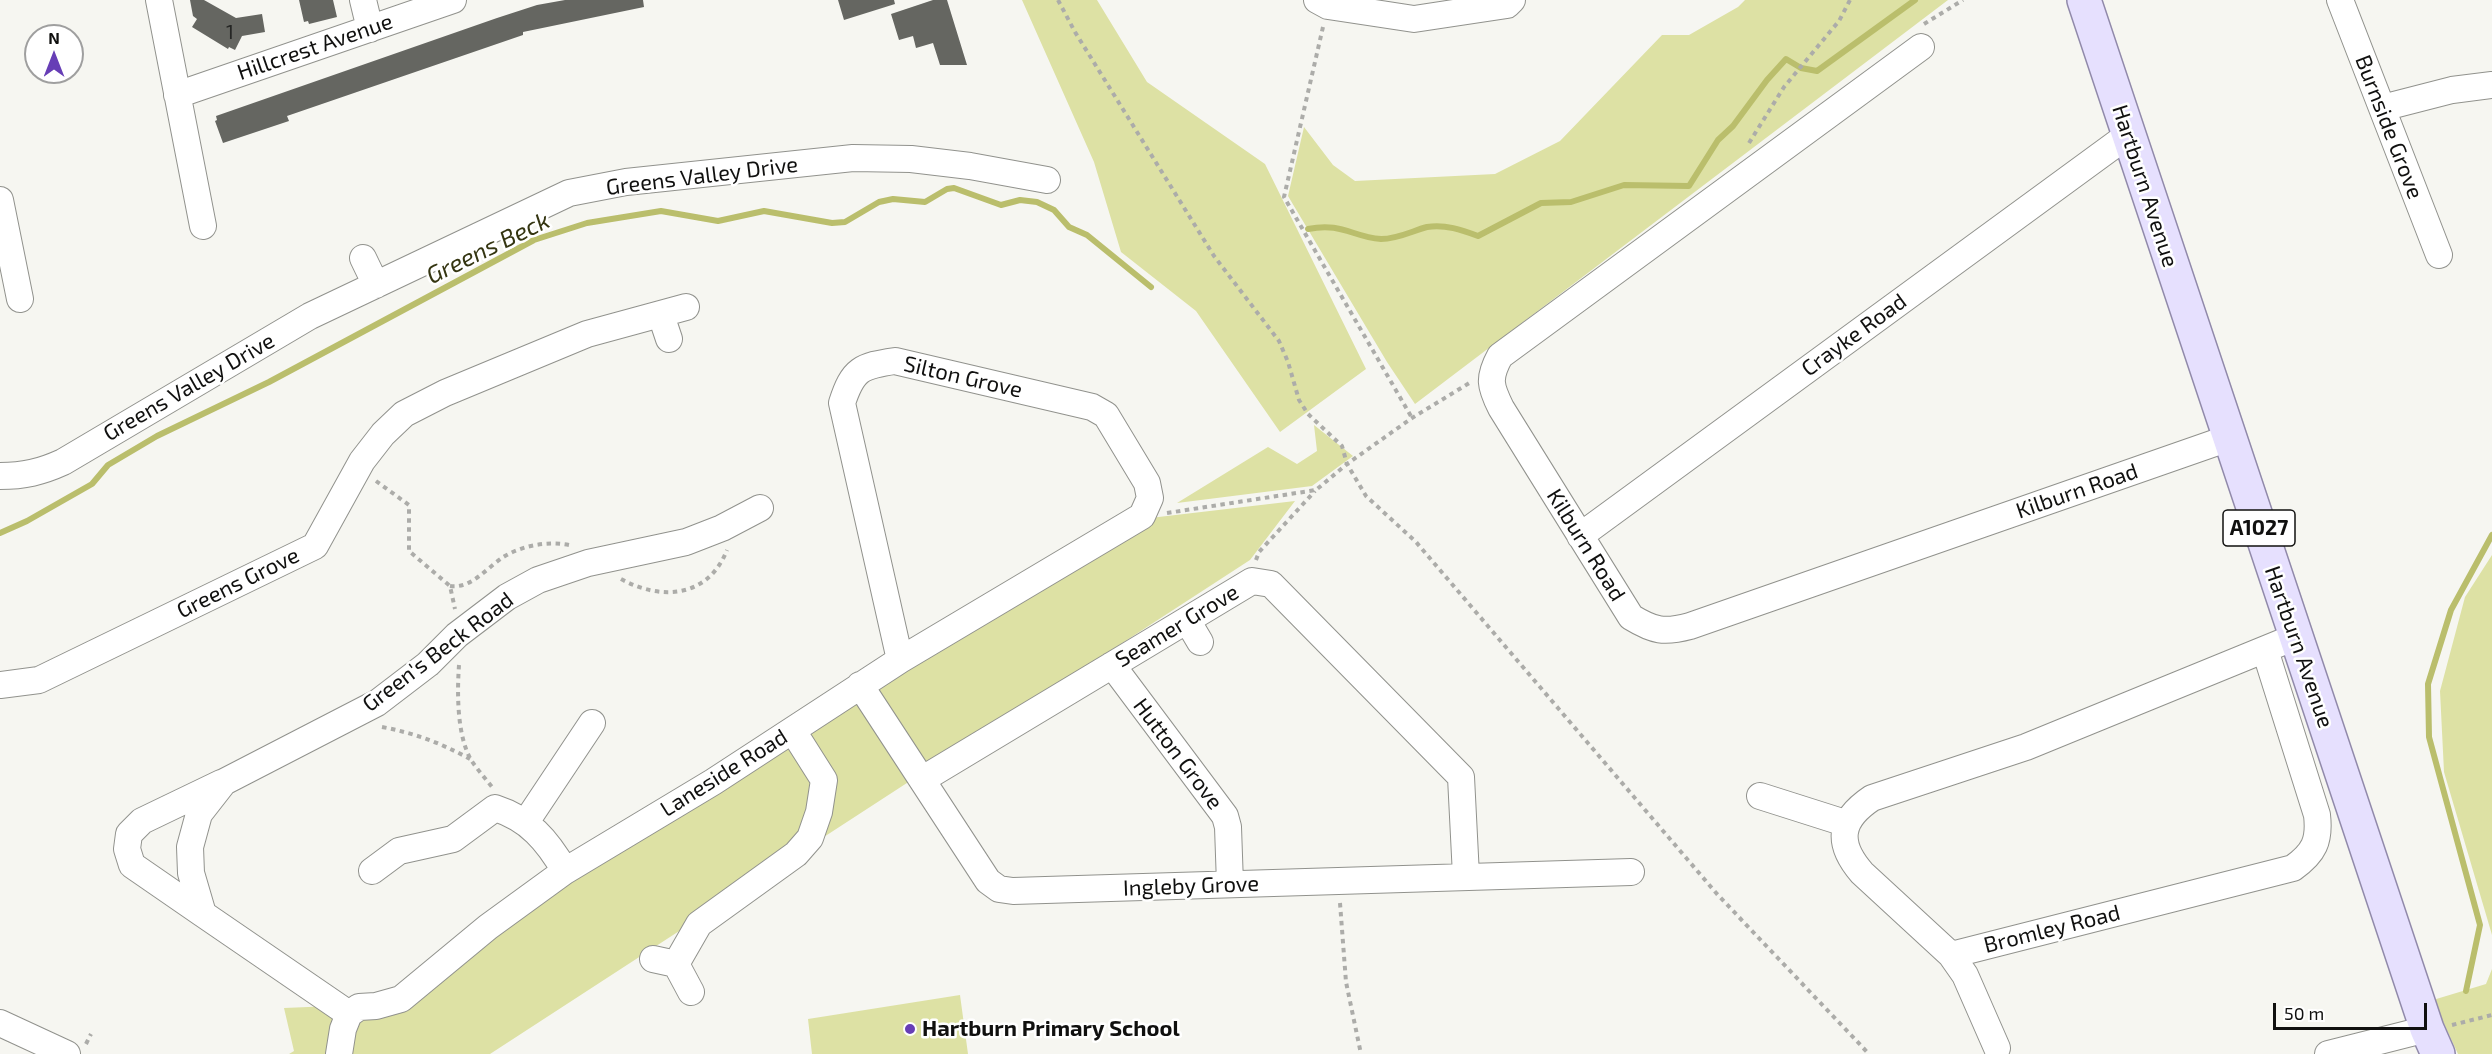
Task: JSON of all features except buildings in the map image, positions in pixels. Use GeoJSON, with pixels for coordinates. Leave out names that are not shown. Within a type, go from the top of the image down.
{"type":"FeatureCollection","features":[{"type":"Feature","properties":{"kind":"main road","name":"Hartburn Avenue"},"geometry":{"type":"LineString","coordinates":[[2084,0],[2432,1042]]}},
{"type":"Feature","properties":{"kind":"street"},"geometry":{"type":"LineString","coordinates":[[159,0],[203,226]]}},
{"type":"Feature","properties":{"kind":"street"},"geometry":{"type":"LineString","coordinates":[[363,0],[370,29]]}},
{"type":"Feature","properties":{"kind":"street","name":"Hillcrest Avenue"},"geometry":{"type":"LineString","coordinates":[[177,94],[453,0]]}},
{"type":"Feature","properties":{"kind":"street"},"geometry":{"type":"LineString","coordinates":[[1323,3],[1414,19],[1507,5],[1512,0]]}},
{"type":"Feature","properties":{"kind":"street","name":"Burnside Grove"},"geometry":{"type":"LineString","coordinates":[[2340,0],[2439,255]]}},
{"type":"Feature","properties":{"kind":"street"},"geometry":{"type":"LineString","coordinates":[[1493,369],[1500,356],[1906,51]]}},
{"type":"Feature","properties":{"kind":"street"},"geometry":{"type":"LineString","coordinates":[[2382,108],[2452,90],[2492,85]]}},
{"type":"Feature","properties":{"kind":"street","name":"Crayke Road"},"geometry":{"type":"LineString","coordinates":[[1580,536],[2128,135]]}},
{"type":"Feature","properties":{"kind":"street","name":"Greens Valley Drive"},"geometry":{"type":"LineString","coordinates":[[0,476],[22,476],[42,472],[63,462],[310,316],[568,193],[626,182],[854,158],[935,162],[1047,180]]}},
{"type":"Feature","properties":{"kind":"street"},"geometry":{"type":"LineString","coordinates":[[0,200],[20,299]]}},
{"type":"Feature","properties":{"kind":"street"},"geometry":{"type":"LineString","coordinates":[[363,258],[376,285]]}},
{"type":"Feature","properties":{"kind":"street","name":"Greens Grove"},"geometry":{"type":"LineString","coordinates":[[0,685],[39,680],[289,549],[315,546],[362,461],[383,434],[404,414],[444,393],[587,334],[686,307]]}},
{"type":"Feature","properties":{"kind":"street"},"geometry":{"type":"LineString","coordinates":[[661,315],[669,339]]}},
{"type":"Feature","properties":{"kind":"street","name":"Silton Grove"},"geometry":{"type":"LineString","coordinates":[[900,660],[842,403],[849,382],[866,366],[895,361],[1092,407],[1106,415],[1147,483],[1150,498],[1142,516]]}},
{"type":"Feature","properties":{"kind":"street","name":"Kilburn Road"},"geometry":{"type":"LineString","coordinates":[[1493,369],[1491,378],[1497,400],[1631,617],[1650,629],[1671,631],[2229,438]]}},
{"type":"Feature","properties":{"kind":"street","name":"Green's Beck Road"},"geometry":{"type":"LineString","coordinates":[[349,1014],[132,865],[127,849],[129,834],[142,820],[224,782],[377,703],[429,664],[457,635],[507,597],[538,580],[588,563],[686,542],[722,528],[760,508]]}},
{"type":"Feature","properties":{"kind":"street","name":"Laneside Road"},"geometry":{"type":"LineString","coordinates":[[349,1014],[358,1007],[376,1006],[401,999],[488,927],[565,870],[713,782],[900,660],[1142,516]]}},
{"type":"Feature","properties":{"kind":"street","name":"Seamer Grove"},"geometry":{"type":"LineString","coordinates":[[923,780],[1112,665],[1193,631],[1252,581],[1271,584],[1461,777],[1466,876]]}},
{"type":"Feature","properties":{"kind":"street"},"geometry":{"type":"LineString","coordinates":[[1997,1048],[1965,975],[1950,955],[1862,873],[1849,858],[1844,840],[1845,823],[1856,809],[1872,798],[2026,747],[2295,637]]}},
{"type":"Feature","properties":{"kind":"street","name":"Hartburn Avenue"},"geometry":{"type":"LineString","coordinates":[[2265,650],[2317,815],[2319,832],[2315,844]]}},
{"type":"Feature","properties":{"kind":"street","name":"Hutton Grove"},"geometry":{"type":"LineString","coordinates":[[1112,665],[1225,816],[1228,827],[1230,884]]}},
{"type":"Feature","properties":{"kind":"street","name":"Ingleby Grove"},"geometry":{"type":"LineString","coordinates":[[860,685],[988,881],[999,889],[1013,891],[1630,872]]}},
{"type":"Feature","properties":{"kind":"street"},"geometry":{"type":"LineString","coordinates":[[372,871],[399,851],[453,840],[511,815],[592,723]]}},
{"type":"Feature","properties":{"kind":"street"},"geometry":{"type":"LineString","coordinates":[[691,992],[665,961],[699,924],[796,854],[810,838],[819,812],[824,780],[793,730]]}},
{"type":"Feature","properties":{"kind":"street","name":"Green's Beck Road"},"geometry":{"type":"LineString","coordinates":[[203,914],[191,873],[190,847],[200,814],[224,782]]}},
{"type":"Feature","properties":{"kind":"street"},"geometry":{"type":"LineString","coordinates":[[1760,796],[1845,823]]}},
{"type":"Feature","properties":{"kind":"street"},"geometry":{"type":"LineString","coordinates":[[511,815],[538,833],[565,870]]}},
{"type":"Feature","properties":{"kind":"street","name":"Bromley Road"},"geometry":{"type":"LineString","coordinates":[[1950,955],[2293,868],[2307,857],[2315,844]]}},
{"type":"Feature","properties":{"kind":"street"},"geometry":{"type":"LineString","coordinates":[[339,1054],[343,1029],[349,1014]]}},
{"type":"Feature","properties":{"kind":"street"},"geometry":{"type":"LineString","coordinates":[[0,1023],[67,1054]]}},
{"type":"Feature","properties":{"kind":"street"},"geometry":{"type":"LineString","coordinates":[[2328,1054],[2432,1042]]}},
{"type":"Feature","properties":{"kind":"path"},"geometry":{"type":"LineString","coordinates":[[1058,0],[1075,32],[1214,255],[1279,341],[1299,400],[1308,414],[1342,446],[1347,464],[1366,496],[1416,542],[1717,894],[1869,1054]]}},
{"type":"Feature","properties":{"kind":"path"},"geometry":{"type":"LineString","coordinates":[[1743,153],[1784,87],[1839,21],[1850,0]]}},
{"type":"Feature","properties":{"kind":"path"},"geometry":{"type":"LineString","coordinates":[[1906,51],[1915,30],[1963,0]]}},
{"type":"Feature","properties":{"kind":"path"},"geometry":{"type":"LineString","coordinates":[[1323,3],[1284,196],[1412,418]]}},
{"type":"Feature","properties":{"kind":"path"},"geometry":{"type":"LineString","coordinates":[[1252,581],[1252,568],[1259,552],[1316,490],[1347,464],[1412,418],[1493,369]]}},
{"type":"Feature","properties":{"kind":"path"},"geometry":{"type":"LineString","coordinates":[[368,487],[372,478],[409,505],[409,551],[450,586],[455,607],[453,625],[461,646],[457,696],[461,727],[471,759],[511,815]]}},
{"type":"Feature","properties":{"kind":"path"},"geometry":{"type":"LineString","coordinates":[[1142,516],[1316,490]]}},
{"type":"Feature","properties":{"kind":"path"},"geometry":{"type":"LineString","coordinates":[[450,586],[467,585],[494,564],[522,549],[551,544],[574,546]]}},
{"type":"Feature","properties":{"kind":"path"},"geometry":{"type":"LineString","coordinates":[[615,574],[639,589],[656,593],[675,593],[693,588],[707,580],[726,553],[729,544]]}},
{"type":"Feature","properties":{"kind":"path"},"geometry":{"type":"LineString","coordinates":[[357,713],[363,723],[405,731],[436,741],[471,759]]}},
{"type":"Feature","properties":{"kind":"path"},"geometry":{"type":"LineString","coordinates":[[1340,881],[1346,982],[1361,1054]]}},
{"type":"Feature","properties":{"kind":"path"},"geometry":{"type":"LineString","coordinates":[[2432,1042],[2451,1026],[2492,1015]]}},
{"type":"Feature","properties":{"kind":"green space"},"geometry":{"type":"Polygon","coordinates":[[[1022,0],[1097,0],[1147,82],[1265,164],[1366,369],[1280,432],[1196,311],[1121,252],[1094,162],[1022,0]]]}},
{"type":"Feature","properties":{"kind":"green space"},"geometry":{"type":"Polygon","coordinates":[[[1745,0],[1948,0],[1415,404],[1387,362],[1288,196],[1304,127],[1333,165],[1355,181],[1495,174],[1560,141],[1662,35],[1689,35],[1738,7],[1745,0]]]}},
{"type":"Feature","properties":{"kind":"green space"},"geometry":{"type":"Polygon","coordinates":[[[1314,425],[1353,456],[1312,486],[1177,503],[1268,447],[1297,464],[1317,451],[1314,425]]]}},
{"type":"Feature","properties":{"kind":"green space"},"geometry":{"type":"Polygon","coordinates":[[[1295,501],[1250,560],[490,1054],[289,1054],[294,1051],[284,1008],[381,1004],[381,999],[1150,518],[1295,501]]]}},
{"type":"Feature","properties":{"kind":"green space"},"geometry":{"type":"Polygon","coordinates":[[[2492,555],[2492,935],[2444,772],[2440,691],[2465,597],[2492,555]]]}},
{"type":"Feature","properties":{"kind":"green space"},"geometry":{"type":"Polygon","coordinates":[[[2492,969],[2492,1054],[2458,1054],[2433,1000],[2486,984],[2492,969]]]}},
{"type":"Feature","properties":{"kind":"green space"},"geometry":{"type":"Polygon","coordinates":[[[960,995],[968,1054],[812,1054],[808,1019],[960,995]]]}},
{"type":"Feature","properties":{"kind":"waterway","name":"Greens Beck"},"geometry":{"type":"LineString","coordinates":[[1308,229],[1330,227],[1371,238],[1387,239],[1427,227],[1440,226],[1478,236],[1541,203],[1571,202],[1624,185],[1689,186],[1718,140],[1733,126],[1767,80],[1786,59],[1801,68],[1817,71],[1915,0]]}},
{"type":"Feature","properties":{"kind":"waterway","name":"Greens Beck"},"geometry":{"type":"LineString","coordinates":[[0,533],[27,521],[92,484],[108,465],[157,436],[269,382],[534,240],[587,223],[661,211],[718,221],[764,211],[832,223],[845,222],[879,202],[893,199],[925,202],[947,189],[954,188],[1001,205],[1020,200],[1037,202],[1054,210],[1069,227],[1087,235],[1151,287]]}},
{"type":"Feature","properties":{"kind":"waterway"},"geometry":{"type":"LineString","coordinates":[[2466,991],[2480,925],[2429,737],[2428,684],[2451,610],[2492,535]]}},
{"type":"Feature","properties":{"kind":"place","name":"Hartburn Primary School"},"geometry":{"type":"Point","coordinates":[910,1029]}}]}
